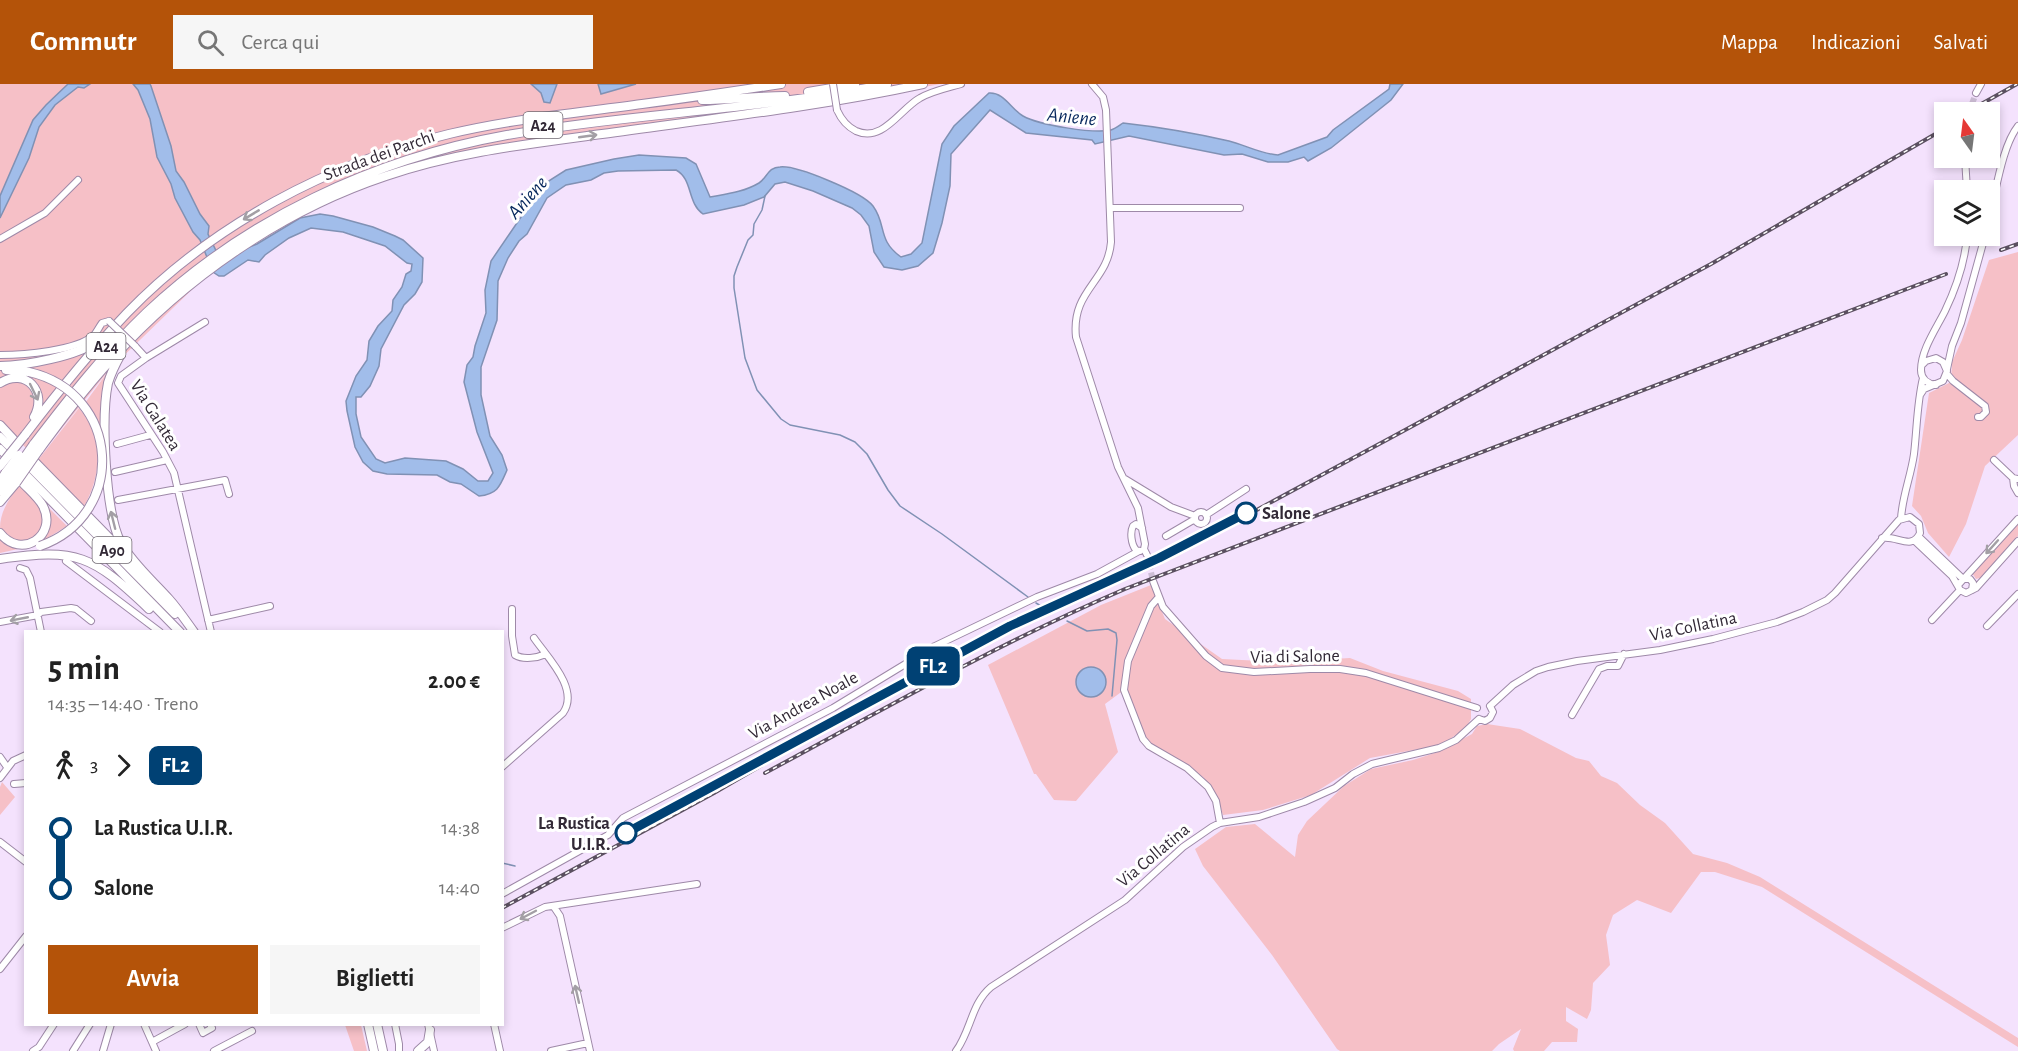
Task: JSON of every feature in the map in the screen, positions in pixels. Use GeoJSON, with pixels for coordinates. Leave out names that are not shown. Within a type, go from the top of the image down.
{"type":"FeatureCollection","features":[{"type":"Feature","properties":{"kind":"highway"},"geometry":{"type":"LineString","coordinates":[[0,366],[67,356],[85,349],[128,312],[197,266],[264,232],[310,196],[376,157],[446,135],[537,118],[781,84]]}},
{"type":"Feature","properties":{"kind":"highway","name":"Strada dei Parchi"},"geometry":{"type":"LineString","coordinates":[[310,196],[350,175],[410,153],[490,134],[590,119],[785,96],[855,84]]}},
{"type":"Feature","properties":{"kind":"highway","name":"Strada dei Parchi"},"geometry":{"type":"LineString","coordinates":[[0,506],[2,496],[31,440],[104,356],[197,266],[229,240],[283,207],[381,168],[479,141],[550,129],[781,102],[886,84]]}},
{"type":"Feature","properties":{"kind":"highway"},"geometry":{"type":"LineString","coordinates":[[427,163],[486,151],[855,99],[923,84]]}},
{"type":"Feature","properties":{"kind":"highway"},"geometry":{"type":"LineString","coordinates":[[664,101],[785,96]]}},
{"type":"Feature","properties":{"kind":"highway"},"geometry":{"type":"LineString","coordinates":[[310,196],[376,179],[445,156],[528,136],[643,118]]}},
{"type":"Feature","properties":{"kind":"highway"},"geometry":{"type":"LineString","coordinates":[[192,630],[171,601],[122,544],[114,526],[108,482],[105,420],[107,392],[112,371],[152,318],[197,266]]}},
{"type":"Feature","properties":{"kind":"highway"},"geometry":{"type":"LineString","coordinates":[[16,472],[31,440],[77,368],[128,312]]}},
{"type":"Feature","properties":{"kind":"highway"},"geometry":{"type":"LineString","coordinates":[[31,440],[73,405],[131,344]]}},
{"type":"Feature","properties":{"kind":"highway"},"geometry":{"type":"LineString","coordinates":[[0,366],[30,372],[58,382],[81,401],[97,428],[102,455],[99,483],[87,511],[78,522],[65,533],[40,546],[0,554]]}},
{"type":"Feature","properties":{"kind":"highway"},"geometry":{"type":"LineString","coordinates":[[0,382],[18,378],[27,381],[38,394],[39,404],[31,440]]}},
{"type":"Feature","properties":{"kind":"highway"},"geometry":{"type":"LineString","coordinates":[[0,425],[7,447]]}},
{"type":"Feature","properties":{"kind":"highway"},"geometry":{"type":"LineString","coordinates":[[0,436],[7,447]]}},
{"type":"Feature","properties":{"kind":"highway"},"geometry":{"type":"LineString","coordinates":[[16,472],[142,570]]}},
{"type":"Feature","properties":{"kind":"highway"},"geometry":{"type":"LineString","coordinates":[[0,533],[8,541],[22,545],[38,539],[45,530],[47,518],[44,507],[16,472]]}},
{"type":"Feature","properties":{"kind":"highway","name":"Strada dei Parchi"},"geometry":{"type":"LineString","coordinates":[[0,481],[16,472]]}},
{"type":"Feature","properties":{"kind":"highway","name":"A90"},"geometry":{"type":"LineString","coordinates":[[16,472],[178,630]]}},
{"type":"Feature","properties":{"kind":"highway","name":"A90"},"geometry":{"type":"LineString","coordinates":[[16,472],[191,630]]}},
{"type":"Feature","properties":{"kind":"highway"},"geometry":{"type":"LineString","coordinates":[[0,559],[56,554],[87,561],[113,576],[172,630]]}},
{"type":"Feature","properties":{"kind":"highway"},"geometry":{"type":"LineString","coordinates":[[368,1026],[374,1051]]}},
{"type":"Feature","properties":{"kind":"highway"},"geometry":{"type":"LineString","coordinates":[[377,1026],[383,1051]]}},
{"type":"Feature","properties":{"kind":"highway"},"geometry":{"type":"LineString","coordinates":[[418,1051],[428,1042],[429,1028]]}},
{"type":"Feature","properties":{"kind":"street"},"geometry":{"type":"LineString","coordinates":[[833,84],[837,110],[850,128],[859,132],[874,132],[885,127],[922,97],[961,84]]}},
{"type":"Feature","properties":{"kind":"street"},"geometry":{"type":"LineString","coordinates":[[1092,84],[1102,97],[1107,118],[1111,208],[1110,255],[1105,267],[1086,292],[1078,308],[1075,329],[1080,352],[1123,477],[1132,495],[1142,529],[1144,551],[1133,546]]}},
{"type":"Feature","properties":{"kind":"street"},"geometry":{"type":"LineString","coordinates":[[1976,93],[1981,84]]}},
{"type":"Feature","properties":{"kind":"street"},"geometry":{"type":"LineString","coordinates":[[1998,180],[2009,142],[2018,126]]}},
{"type":"Feature","properties":{"kind":"street"},"geometry":{"type":"LineString","coordinates":[[0,239],[45,213],[78,180]]}},
{"type":"Feature","properties":{"kind":"street"},"geometry":{"type":"LineString","coordinates":[[1111,208],[1240,208]]}},
{"type":"Feature","properties":{"kind":"street"},"geometry":{"type":"LineString","coordinates":[[1936,384],[1930,384],[1923,378],[1922,365],[1925,352],[1953,293],[1965,246]]}},
{"type":"Feature","properties":{"kind":"street"},"geometry":{"type":"LineString","coordinates":[[1922,365],[1926,361],[1946,356],[1952,346],[1961,323],[1981,246]]}},
{"type":"Feature","properties":{"kind":"street","name":"Via Galatea"},"geometry":{"type":"LineString","coordinates":[[0,356],[41,352],[72,345],[90,338],[102,323],[110,321],[146,358],[123,374],[118,382],[174,473],[210,630]]}},
{"type":"Feature","properties":{"kind":"street"},"geometry":{"type":"LineString","coordinates":[[146,358],[205,322]]}},
{"type":"Feature","properties":{"kind":"street"},"geometry":{"type":"LineString","coordinates":[[1930,342],[1930,350],[1938,359],[1946,375],[1985,406],[1986,412],[1982,417],[1978,417]]}},
{"type":"Feature","properties":{"kind":"street"},"geometry":{"type":"LineString","coordinates":[[1918,401],[1924,389],[1936,384],[1946,375],[1952,346]]}},
{"type":"Feature","properties":{"kind":"street"},"geometry":{"type":"LineString","coordinates":[[1901,519],[1901,509],[1914,454],[1918,401],[1923,378]]}},
{"type":"Feature","properties":{"kind":"street"},"geometry":{"type":"LineString","coordinates":[[117,444],[150,435]]}},
{"type":"Feature","properties":{"kind":"street"},"geometry":{"type":"LineString","coordinates":[[115,472],[167,460]]}},
{"type":"Feature","properties":{"kind":"street"},"geometry":{"type":"LineString","coordinates":[[1994,460],[2015,478],[2014,486],[2018,493]]}},
{"type":"Feature","properties":{"kind":"street"},"geometry":{"type":"LineString","coordinates":[[1123,477],[1171,507],[1195,518]]}},
{"type":"Feature","properties":{"kind":"street"},"geometry":{"type":"LineString","coordinates":[[118,500],[225,480],[229,494]]}},
{"type":"Feature","properties":{"kind":"street"},"geometry":{"type":"LineString","coordinates":[[1132,495],[1138,489],[1146,492]]}},
{"type":"Feature","properties":{"kind":"street"},"geometry":{"type":"LineString","coordinates":[[1166,536],[1201,512],[1206,515],[1246,489]]}},
{"type":"Feature","properties":{"kind":"street"},"geometry":{"type":"LineString","coordinates":[[1132,495],[1146,492]]}},
{"type":"Feature","properties":{"kind":"street"},"geometry":{"type":"LineString","coordinates":[[1127,558],[1133,546],[1131,530],[1135,515],[1132,495]]}},
{"type":"Feature","properties":{"kind":"street"},"geometry":{"type":"LineString","coordinates":[[1904,500],[1906,512],[1914,518],[1921,529],[1917,539]]}},
{"type":"Feature","properties":{"kind":"street"},"geometry":{"type":"LineString","coordinates":[[1910,517],[1901,519],[1895,526],[1895,534],[1903,542],[1917,539]]}},
{"type":"Feature","properties":{"kind":"street"},"geometry":{"type":"LineString","coordinates":[[1932,620],[1962,581],[2018,519]]}},
{"type":"Feature","properties":{"kind":"street"},"geometry":{"type":"LineString","coordinates":[[1134,525],[1140,525],[1142,529]]}},
{"type":"Feature","properties":{"kind":"street","name":"Via Collatina"},"geometry":{"type":"LineString","coordinates":[[1490,706],[1513,685],[1536,671],[1560,664],[1660,650],[1713,639],[1777,622],[1803,612],[1827,600],[1841,587],[1895,526]]}},
{"type":"Feature","properties":{"kind":"street"},"geometry":{"type":"LineString","coordinates":[[1882,538],[1889,536],[1898,538]]}},
{"type":"Feature","properties":{"kind":"street"},"geometry":{"type":"LineString","coordinates":[[1917,539],[1962,581],[1966,593],[1972,590],[2018,541]]}},
{"type":"Feature","properties":{"kind":"street","name":"Via Andrea Noale"},"geometry":{"type":"LineString","coordinates":[[504,893],[608,835],[623,818],[833,708],[935,646],[1037,597],[1097,574],[1144,551]]}},
{"type":"Feature","properties":{"kind":"street"},"geometry":{"type":"LineString","coordinates":[[66,561],[157,630]]}},
{"type":"Feature","properties":{"kind":"street"},"geometry":{"type":"LineString","coordinates":[[20,568],[26,570],[30,578],[41,630]]}},
{"type":"Feature","properties":{"kind":"street"},"geometry":{"type":"LineString","coordinates":[[1962,581],[1970,579],[1973,583],[1972,590]]}},
{"type":"Feature","properties":{"kind":"street","name":"Via di Salone"},"geometry":{"type":"LineString","coordinates":[[1153,581],[1158,598],[1167,613],[1206,656],[1225,670],[1354,671],[1374,675],[1477,708]]}},
{"type":"Feature","properties":{"kind":"street"},"geometry":{"type":"LineString","coordinates":[[1987,626],[2018,594]]}},
{"type":"Feature","properties":{"kind":"street"},"geometry":{"type":"LineString","coordinates":[[1158,598],[1151,606],[1132,651],[1126,669],[1124,690],[1143,739],[1149,746],[1187,768],[1208,787],[1216,801],[1220,823]]}},
{"type":"Feature","properties":{"kind":"street"},"geometry":{"type":"LineString","coordinates":[[2012,601],[2018,607]]}},
{"type":"Feature","properties":{"kind":"street"},"geometry":{"type":"LineString","coordinates":[[208,620],[270,606]]}},
{"type":"Feature","properties":{"kind":"street"},"geometry":{"type":"LineString","coordinates":[[0,622],[38,615],[40,612],[73,608],[91,621]]}},
{"type":"Feature","properties":{"kind":"street"},"geometry":{"type":"LineString","coordinates":[[512,609],[515,655],[522,658],[541,657],[546,654]]}},
{"type":"Feature","properties":{"kind":"street"},"geometry":{"type":"LineString","coordinates":[[504,765],[568,707],[565,684],[534,638]]}},
{"type":"Feature","properties":{"kind":"street"},"geometry":{"type":"LineString","coordinates":[[1572,715],[1599,669],[1618,666],[1624,654]]}},
{"type":"Feature","properties":{"kind":"street"},"geometry":{"type":"LineString","coordinates":[[1482,704],[1490,706],[1493,712],[1490,718],[1485,721],[1479,719],[1476,713],[1477,708],[1482,704]]}},
{"type":"Feature","properties":{"kind":"street","name":"Via Collatina"},"geometry":{"type":"LineString","coordinates":[[956,1051],[966,1035],[978,1001],[990,987],[1125,900],[1183,847],[1220,823],[1259,817],[1304,802],[1335,788],[1353,774],[1372,764],[1439,748],[1456,740],[1479,719]]}},
{"type":"Feature","properties":{"kind":"street"},"geometry":{"type":"LineString","coordinates":[[0,778],[14,760],[24,756]]}},
{"type":"Feature","properties":{"kind":"street"},"geometry":{"type":"LineString","coordinates":[[0,757],[7,767]]}},
{"type":"Feature","properties":{"kind":"street"},"geometry":{"type":"LineString","coordinates":[[14,784],[24,783]]}},
{"type":"Feature","properties":{"kind":"street"},"geometry":{"type":"LineString","coordinates":[[0,842],[24,860]]}},
{"type":"Feature","properties":{"kind":"street"},"geometry":{"type":"LineString","coordinates":[[504,927],[548,906],[554,907],[697,884]]}},
{"type":"Feature","properties":{"kind":"street"},"geometry":{"type":"LineString","coordinates":[[554,907],[560,916],[590,1051]]}},
{"type":"Feature","properties":{"kind":"street"},"geometry":{"type":"LineString","coordinates":[[0,969],[24,939]]}},
{"type":"Feature","properties":{"kind":"street"},"geometry":{"type":"LineString","coordinates":[[33,1051],[39,1047],[53,1026]]}},
{"type":"Feature","properties":{"kind":"street"},"geometry":{"type":"LineString","coordinates":[[73,1051],[89,1026]]}},
{"type":"Feature","properties":{"kind":"street"},"geometry":{"type":"LineString","coordinates":[[103,1051],[110,1026]]}},
{"type":"Feature","properties":{"kind":"street"},"geometry":{"type":"LineString","coordinates":[[145,1026],[156,1051]]}},
{"type":"Feature","properties":{"kind":"street"},"geometry":{"type":"LineString","coordinates":[[152,1042],[180,1026]]}},
{"type":"Feature","properties":{"kind":"street"},"geometry":{"type":"LineString","coordinates":[[200,1026],[203,1033],[212,1028],[211,1026]]}},
{"type":"Feature","properties":{"kind":"street"},"geometry":{"type":"LineString","coordinates":[[395,1026],[399,1051]]}},
{"type":"Feature","properties":{"kind":"street"},"geometry":{"type":"LineString","coordinates":[[494,1026],[500,1051]]}},
{"type":"Feature","properties":{"kind":"street"},"geometry":{"type":"LineString","coordinates":[[429,1028],[434,1051]]}},
{"type":"Feature","properties":{"kind":"street"},"geometry":{"type":"LineString","coordinates":[[214,1051],[252,1031]]}},
{"type":"Feature","properties":{"kind":"street"},"geometry":{"type":"LineString","coordinates":[[551,1051],[588,1043]]}},
{"type":"Feature","properties":{"kind":"shaded area"},"geometry":{"type":"Polygon","coordinates":[[[0,84],[940,84],[867,98],[472,156],[410,171],[332,200],[229,258],[205,277],[110,369],[103,442],[85,403],[109,370],[37,459],[0,422],[0,84]]]}},
{"type":"Feature","properties":{"kind":"shaded area"},"geometry":{"type":"Polygon","coordinates":[[[2018,252],[2018,435],[1985,466],[1966,524],[1949,557],[1928,533],[1921,516],[1912,506],[1929,393],[1951,382],[1952,362],[1962,340],[1989,260],[2018,252]]]}},
{"type":"Feature","properties":{"kind":"shaded area"},"geometry":{"type":"Polygon","coordinates":[[[79,408],[93,432],[98,457],[94,483],[83,508],[38,460],[79,408]]]}},
{"type":"Feature","properties":{"kind":"shaded area"},"geometry":{"type":"Polygon","coordinates":[[[20,485],[39,504],[45,525],[32,540],[14,541],[1,530],[0,522],[6,505],[20,485]]]}},
{"type":"Feature","properties":{"kind":"shaded area"},"geometry":{"type":"Polygon","coordinates":[[[42,501],[67,526],[36,545],[0,553],[0,537],[14,546],[44,535],[42,501]]]}},
{"type":"Feature","properties":{"kind":"shaded area"},"geometry":{"type":"Polygon","coordinates":[[[2018,524],[2018,536],[1980,578],[1976,579],[1972,573],[2018,524]]]}},
{"type":"Feature","properties":{"kind":"shaded area"},"geometry":{"type":"Polygon","coordinates":[[[1151,585],[1165,619],[1222,659],[1281,662],[1350,658],[1383,671],[1458,691],[1471,699],[1471,719],[1466,728],[1441,745],[1370,758],[1311,795],[1263,810],[1223,815],[1216,794],[1203,777],[1145,742],[1124,690],[1105,704],[1118,752],[1076,801],[1054,800],[1034,774],[988,665],[1101,605],[1151,585]]]}},
{"type":"Feature","properties":{"kind":"shaded area"},"geometry":{"type":"Polygon","coordinates":[[[1487,724],[1520,729],[1576,758],[1589,761],[1601,776],[1617,783],[1640,805],[1665,823],[1693,854],[1727,863],[1760,877],[2018,1038],[2018,1047],[1762,887],[1715,872],[1701,872],[1671,913],[1637,900],[1613,915],[1606,935],[1610,965],[1593,983],[1591,1010],[1587,1019],[1566,1007],[1566,1021],[1578,1029],[1577,1042],[1552,1042],[1544,1051],[1514,1051],[1521,1029],[1492,1051],[1340,1051],[1272,955],[1203,866],[1195,849],[1226,827],[1255,824],[1295,857],[1298,835],[1307,821],[1344,786],[1371,769],[1438,752],[1472,734],[1477,726],[1487,724]]]}},
{"type":"Feature","properties":{"kind":"shaded area"},"geometry":{"type":"Polygon","coordinates":[[[2,782],[15,797],[0,815],[0,787],[2,782]]]}},
{"type":"Feature","properties":{"kind":"shaded area"},"geometry":{"type":"Polygon","coordinates":[[[345,1026],[361,1026],[367,1051],[354,1051],[345,1026]]]}},
{"type":"Feature","properties":{"kind":"water"},"geometry":{"type":"Polygon","coordinates":[[[68,84],[90,84],[84,88],[78,87],[55,105],[39,127],[29,158],[0,218],[0,196],[33,120],[68,84]]]}},
{"type":"Feature","properties":{"kind":"water"},"geometry":{"type":"Polygon","coordinates":[[[133,84],[150,84],[151,86],[171,146],[176,171],[209,226],[208,234],[221,261],[257,244],[300,218],[320,214],[373,227],[395,236],[423,258],[422,282],[415,294],[404,305],[381,349],[379,366],[370,386],[361,397],[356,397],[356,414],[361,437],[376,459],[385,463],[405,458],[446,461],[463,469],[478,481],[488,481],[493,473],[477,432],[464,382],[467,365],[473,357],[486,313],[485,290],[491,261],[547,182],[566,170],[639,155],[686,158],[696,164],[710,197],[747,189],[762,181],[776,167],[800,170],[843,187],[867,200],[877,213],[888,245],[901,257],[911,254],[922,243],[942,144],[954,126],[989,93],[999,95],[1023,116],[1053,125],[1103,131],[1113,129],[1123,123],[1176,130],[1278,155],[1327,137],[1333,130],[1389,89],[1390,84],[1403,84],[1391,100],[1331,148],[1308,161],[1304,157],[1288,162],[1268,162],[1242,154],[1224,155],[1129,136],[1095,144],[1092,140],[1026,133],[990,110],[951,154],[950,186],[933,253],[918,266],[902,270],[884,267],[874,252],[869,226],[852,208],[785,182],[775,184],[764,197],[744,205],[703,214],[694,204],[685,179],[676,170],[618,171],[566,185],[547,198],[527,234],[519,241],[508,258],[498,281],[497,320],[481,367],[481,395],[490,436],[502,455],[507,470],[498,488],[479,496],[461,484],[450,482],[437,475],[387,474],[373,471],[363,462],[355,447],[346,401],[356,376],[367,360],[369,341],[378,326],[392,311],[393,300],[402,287],[406,274],[411,271],[412,264],[407,263],[385,246],[343,232],[311,228],[289,238],[259,262],[248,260],[224,276],[219,276],[213,272],[200,240],[193,232],[175,198],[171,184],[157,157],[150,119],[138,90],[133,84]]]}},
{"type":"Feature","properties":{"kind":"water"},"geometry":{"type":"Polygon","coordinates":[[[531,84],[557,84],[550,103],[544,102],[541,93],[531,84]]]}},
{"type":"Feature","properties":{"kind":"water"},"geometry":{"type":"Polygon","coordinates":[[[598,84],[636,84],[601,94],[598,84]]]}},
{"type":"Feature","properties":{"kind":"water"},"geometry":{"type":"Polygon","coordinates":[[[1091,667],[1102,671],[1106,682],[1102,693],[1091,697],[1080,693],[1076,682],[1080,671],[1091,667]]]}},
{"type":"Feature","properties":{"kind":"waterway"},"geometry":{"type":"LineString","coordinates":[[765,196],[762,210],[754,224],[753,235],[748,240],[734,276],[745,358],[757,390],[781,419],[790,425],[840,435],[855,442],[867,454],[900,506],[1028,597]]}},
{"type":"Feature","properties":{"kind":"waterway"},"geometry":{"type":"LineString","coordinates":[[1036,603],[1041,606]]}},
{"type":"Feature","properties":{"kind":"waterway"},"geometry":{"type":"LineString","coordinates":[[1067,621],[1087,631],[1108,629],[1116,633],[1112,696]]}},
{"type":"Feature","properties":{"kind":"waterway"},"geometry":{"type":"LineString","coordinates":[[504,863],[515,866]]}},
{"type":"Feature","properties":{"kind":"tunnel"},"geometry":{"type":"LineString","coordinates":[[1973,102],[1976,93]]}},
{"type":"Feature","properties":{"kind":"tunnel"},"geometry":{"type":"LineString","coordinates":[[1147,555],[1153,581]]}},
{"type":"Feature","properties":{"kind":"railway"},"geometry":{"type":"LineString","coordinates":[[1985,102],[2017,84]]}},
{"type":"Feature","properties":{"kind":"railway"},"geometry":{"type":"LineString","coordinates":[[504,907],[714,793],[846,716],[976,646],[1162,561],[1394,436],[1711,264],[1934,135]]}},
{"type":"Feature","properties":{"kind":"railway"},"geometry":{"type":"LineString","coordinates":[[2001,250],[2018,244]]}},
{"type":"Feature","properties":{"kind":"railway"},"geometry":{"type":"LineString","coordinates":[[765,773],[988,654],[1125,589],[1946,274]]}},
{"type":"Feature","properties":{"kind":"train","name":"FL2"},"geometry":{"type":"LineString","coordinates":[[626,833],[876,696],[1010,626],[1159,558],[1246,513]]}},
{"type":"Feature","properties":{"kind":"place","name":"Salone"},"geometry":{"type":"Point","coordinates":[1246,513]}},
{"type":"Feature","properties":{"kind":"place","name":"La Rustica U.I.R."},"geometry":{"type":"Point","coordinates":[626,833]}},
{"type":"Feature","properties":{"kind":"water label","name":"Aniene"},"geometry":{"type":"Point","coordinates":[1072,116]}},
{"type":"Feature","properties":{"kind":"water label","name":"Aniene"},"geometry":{"type":"Point","coordinates":[527,197]}}]}
